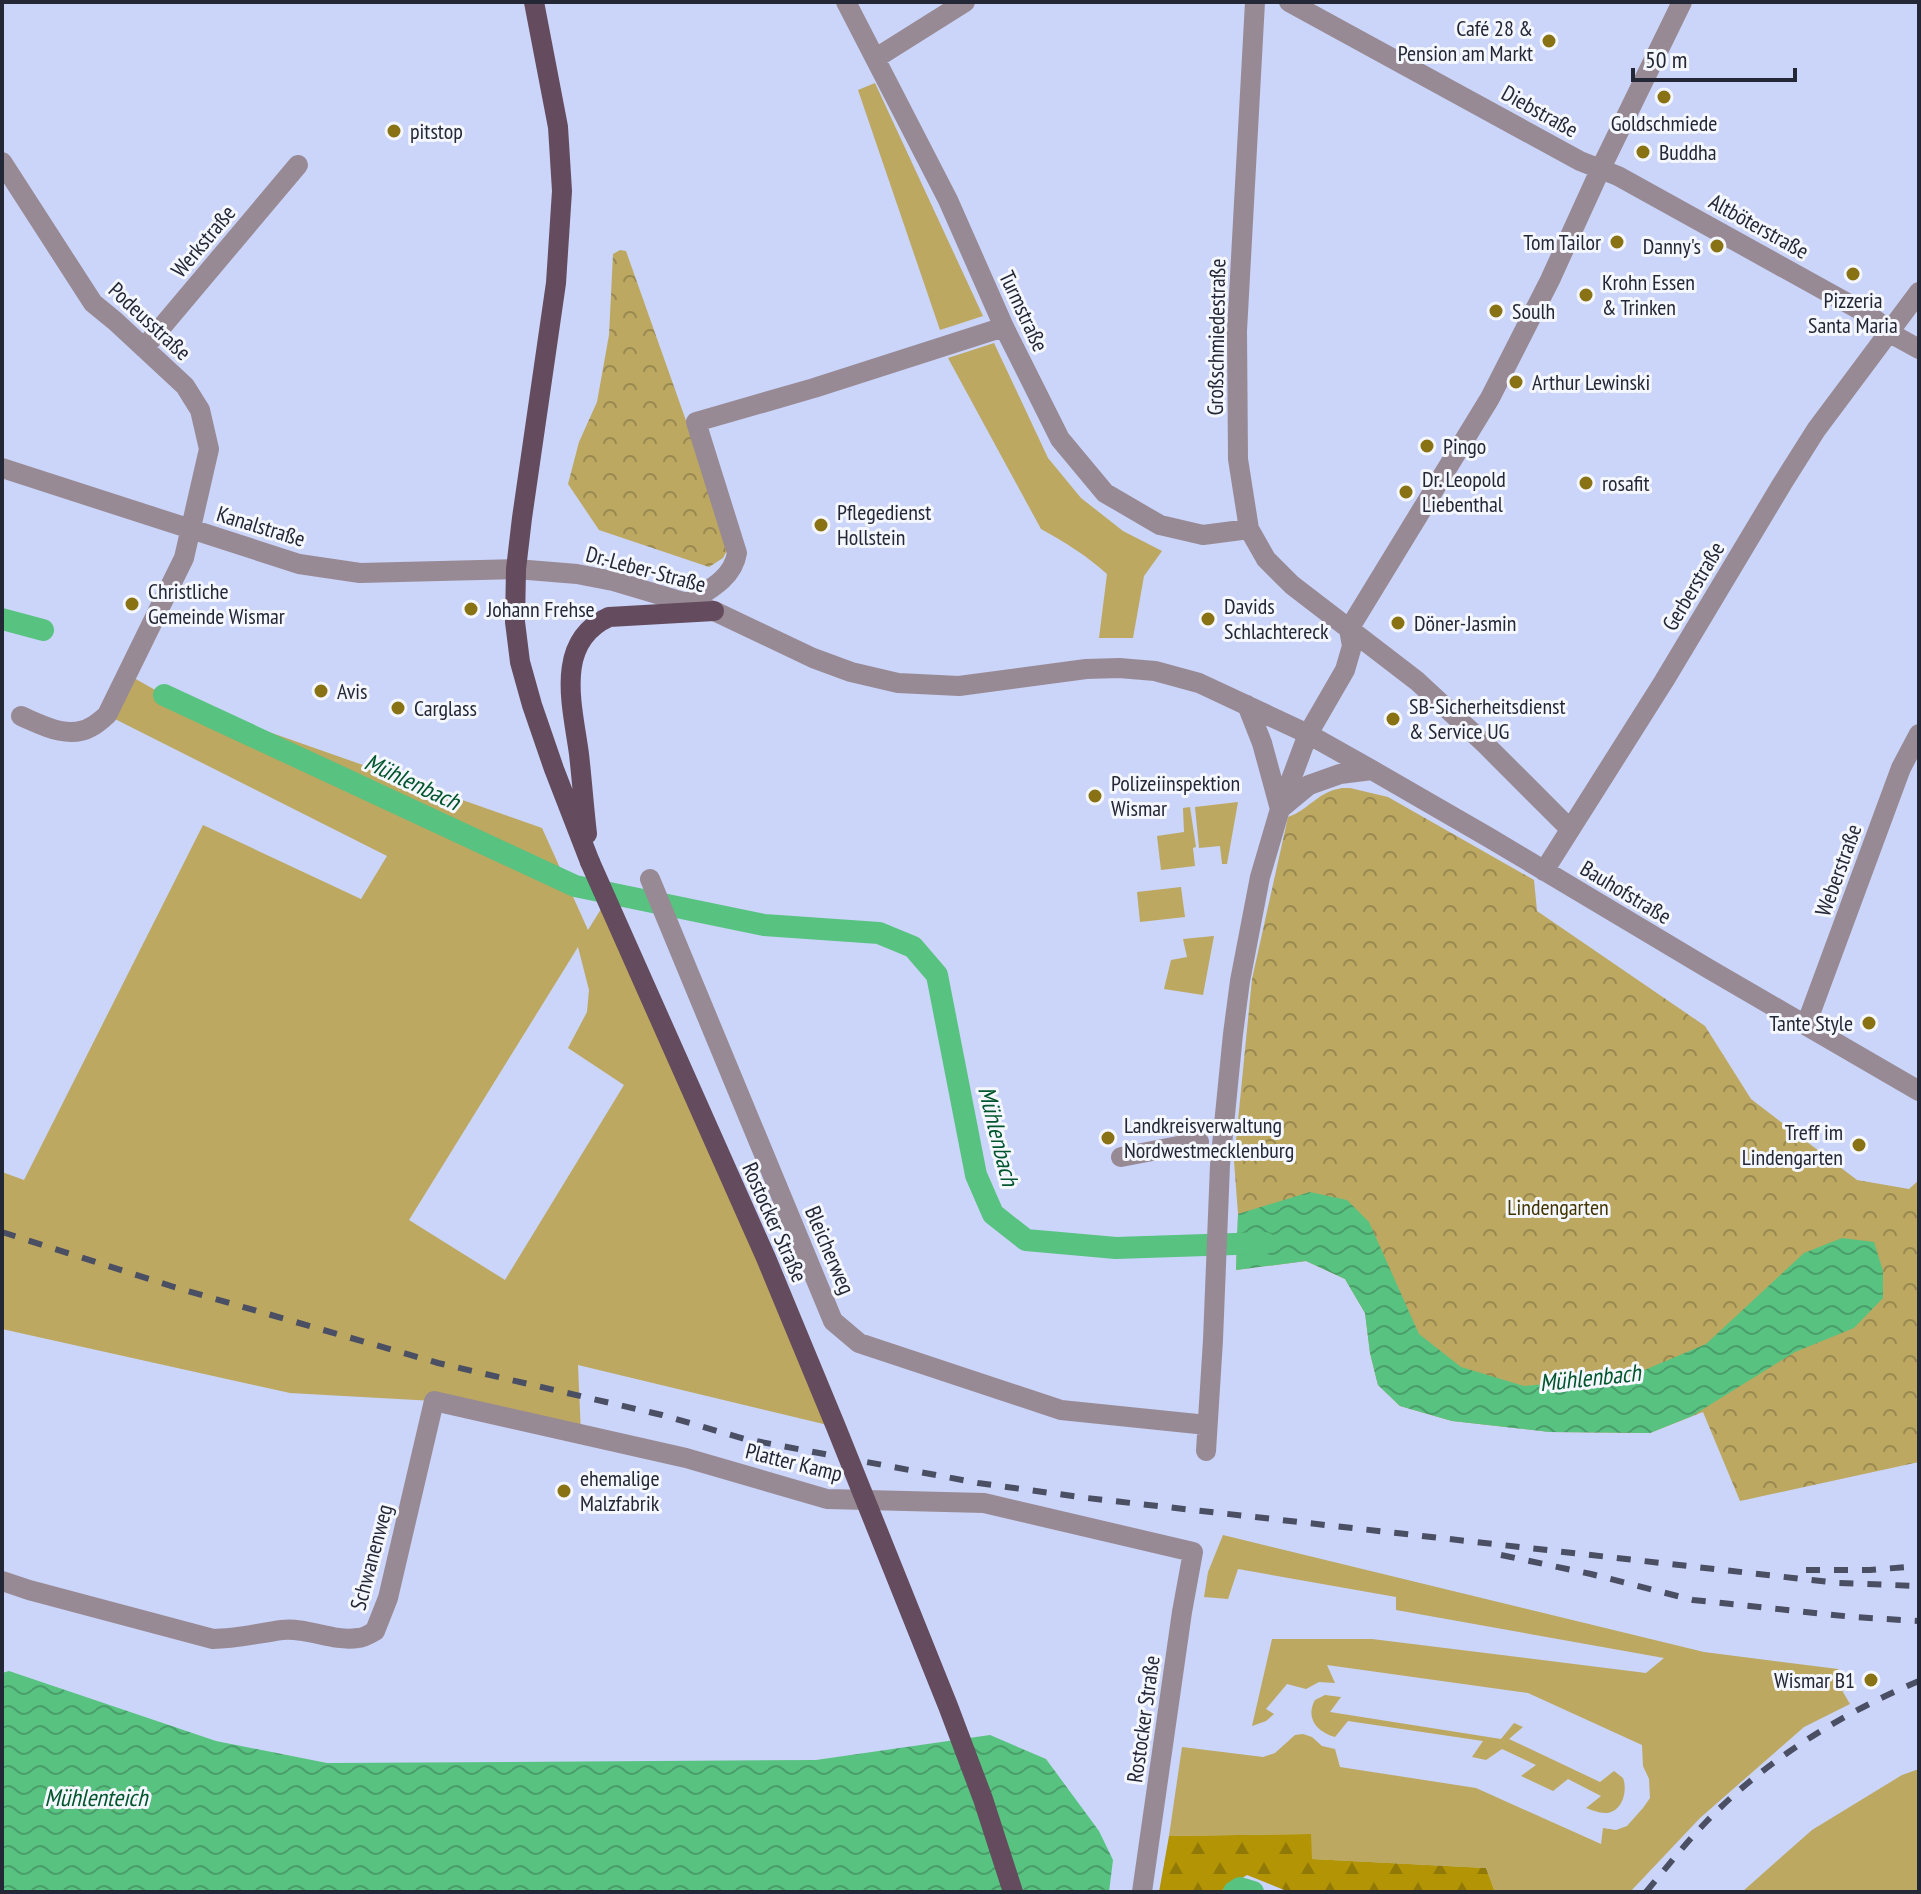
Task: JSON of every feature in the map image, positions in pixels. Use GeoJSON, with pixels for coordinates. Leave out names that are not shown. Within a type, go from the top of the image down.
{"type":"FeatureCollection","features":[{"type":"Feature","properties":{"kind":"main road"},"geometry":{"type":"LineString","coordinates":[[516,569],[552,324],[562,191],[558,127],[534,2]]}},
{"type":"Feature","properties":{"kind":"main road","name":"Rostocker Straße"},"geometry":{"type":"LineString","coordinates":[[516,569],[515,622],[520,662],[554,769],[590,862],[766,1258],[836,1427],[943,1691],[1013,1892]]}},
{"type":"Feature","properties":{"kind":"main road"},"geometry":{"type":"LineString","coordinates":[[590,862],[569,690],[578,646],[597,622],[609,617],[714,611]]}},
{"type":"Feature","properties":{"kind":"street","name":"Turmstraße"},"geometry":{"type":"LineString","coordinates":[[846,2],[948,200],[1004,327],[1060,439],[1105,493],[1160,525],[1203,535],[1249,529]]}},
{"type":"Feature","properties":{"kind":"street"},"geometry":{"type":"LineString","coordinates":[[876,58],[965,2]]}},
{"type":"Feature","properties":{"kind":"street","name":"Großschmiedestraße"},"geometry":{"type":"LineString","coordinates":[[1255,2],[1237,331],[1238,459],[1249,529],[1266,559],[1292,585],[1349,629]]}},
{"type":"Feature","properties":{"kind":"street","name":"Diebstraße"},"geometry":{"type":"LineString","coordinates":[[1289,2],[1580,161],[1601,168]]}},
{"type":"Feature","properties":{"kind":"street"},"geometry":{"type":"LineString","coordinates":[[1206,1451],[1220,1165],[1238,994],[1260,877],[1280,809],[1308,734],[1345,670],[1352,646],[1349,629],[1490,398],[1550,280],[1682,2]]}},
{"type":"Feature","properties":{"kind":"street","name":"Podeusstraße"},"geometry":{"type":"LineString","coordinates":[[2,162],[93,303],[185,386],[200,410],[209,449],[184,558],[107,715],[90,728],[76,733],[52,730],[21,716]]}},
{"type":"Feature","properties":{"kind":"street","name":"Werkstraße"},"geometry":{"type":"LineString","coordinates":[[144,348],[298,165]]}},
{"type":"Feature","properties":{"kind":"street","name":"Altböterstraße"},"geometry":{"type":"LineString","coordinates":[[1601,168],[1856,308],[1919,349]]}},
{"type":"Feature","properties":{"kind":"street","name":"Gerberstraße"},"geometry":{"type":"LineString","coordinates":[[1544,871],[1664,681],[1809,441],[1919,292]]}},
{"type":"Feature","properties":{"kind":"street"},"geometry":{"type":"LineString","coordinates":[[690,602],[719,584],[736,561],[737,553],[696,422],[1004,327]]}},
{"type":"Feature","properties":{"kind":"street","name":"Kanalstraße"},"geometry":{"type":"LineString","coordinates":[[2,468],[299,564],[360,573],[516,569]]}},
{"type":"Feature","properties":{"kind":"street","name":"Dr.-Leber-Straße"},"geometry":{"type":"LineString","coordinates":[[516,569],[577,574],[690,602],[813,658],[851,672],[898,683],[959,686],[1086,669],[1155,671],[1199,683],[1308,734]]}},
{"type":"Feature","properties":{"kind":"street","name":"Bauhofstraße"},"geometry":{"type":"LineString","coordinates":[[1349,629],[1417,681],[1570,829]]}},
{"type":"Feature","properties":{"kind":"street"},"geometry":{"type":"LineString","coordinates":[[1247,705],[1262,743],[1280,809]]}},
{"type":"Feature","properties":{"kind":"street","name":"Bauhofstraße"},"geometry":{"type":"LineString","coordinates":[[1308,734],[1919,1091]]}},
{"type":"Feature","properties":{"kind":"street","name":"Weberstraße"},"geometry":{"type":"LineString","coordinates":[[1806,1025],[1901,768],[1919,734]]}},
{"type":"Feature","properties":{"kind":"street"},"geometry":{"type":"LineString","coordinates":[[1280,809],[1309,785],[1340,774],[1372,770]]}},
{"type":"Feature","properties":{"kind":"street","name":"Bleicherweg"},"geometry":{"type":"LineString","coordinates":[[650,879],[833,1321],[859,1343],[1061,1410],[1207,1425]]}},
{"type":"Feature","properties":{"kind":"street"},"geometry":{"type":"LineString","coordinates":[[1121,1157],[1199,1142]]}},
{"type":"Feature","properties":{"kind":"street","name":"Platter Kamp"},"geometry":{"type":"LineString","coordinates":[[434,1401],[686,1458],[827,1499],[984,1503],[1193,1552]]}},
{"type":"Feature","properties":{"kind":"street","name":"Schwanenweg"},"geometry":{"type":"LineString","coordinates":[[2,1581],[213,1639],[284,1630],[358,1639],[375,1631],[388,1598],[434,1401]]}},
{"type":"Feature","properties":{"kind":"street","name":"Rostocker Straße"},"geometry":{"type":"LineString","coordinates":[[1142,1892],[1193,1552]]}},
{"type":"Feature","properties":{"kind":"green space"},"geometry":{"type":"Polygon","coordinates":[[[875,83],[983,316],[940,330],[858,90],[875,83]]]}},
{"type":"Feature","properties":{"kind":"green space"},"geometry":{"type":"Polygon","coordinates":[[[626,251],[730,545],[723,558],[709,567],[599,530],[568,484],[579,442],[597,402],[609,335],[613,254],[626,251]]]}},
{"type":"Feature","properties":{"kind":"green space"},"geometry":{"type":"Polygon","coordinates":[[[994,343],[1048,458],[1081,498],[1123,531],[1162,551],[1144,576],[1133,638],[1099,638],[1107,574],[1041,529],[948,358],[994,343]]]}},
{"type":"Feature","properties":{"kind":"green space"},"geometry":{"type":"Polygon","coordinates":[[[134,678],[164,695],[542,828],[588,930],[606,901],[836,1427],[578,1365],[581,1435],[434,1401],[290,1393],[2,1329],[2,1172],[24,1180],[203,825],[361,899],[387,856],[107,715],[134,678]],[[578,947],[409,1220],[505,1280],[624,1085],[568,1048],[587,1012],[589,990],[578,947]]]}},
{"type":"Feature","properties":{"kind":"green space","name":"Lindengarten"},"geometry":{"type":"Polygon","coordinates":[[[1342,788],[1388,797],[1534,880],[1537,911],[1705,1026],[1751,1099],[1857,1180],[1909,1189],[1919,1180],[1919,1462],[1740,1501],[1703,1412],[1650,1433],[1550,1432],[1452,1421],[1400,1406],[1378,1385],[1365,1313],[1345,1279],[1306,1261],[1236,1270],[1238,1214],[1234,1161],[1252,979],[1288,817],[1326,793],[1342,788]]]}},
{"type":"Feature","properties":{"kind":"green space"},"geometry":{"type":"Polygon","coordinates":[[[1238,802],[1227,864],[1222,864],[1220,846],[1199,848],[1195,807],[1238,802]]]}},
{"type":"Feature","properties":{"kind":"green space"},"geometry":{"type":"Polygon","coordinates":[[[1190,807],[1196,847],[1193,848],[1195,866],[1161,870],[1157,836],[1184,832],[1183,808],[1190,807]]]}},
{"type":"Feature","properties":{"kind":"green space"},"geometry":{"type":"Polygon","coordinates":[[[1181,887],[1185,917],[1140,922],[1137,892],[1181,887]]]}},
{"type":"Feature","properties":{"kind":"green space"},"geometry":{"type":"Polygon","coordinates":[[[1214,936],[1203,995],[1164,989],[1171,960],[1187,957],[1183,939],[1214,936]]]}},
{"type":"Feature","properties":{"kind":"green space"},"geometry":{"type":"Polygon","coordinates":[[[1223,1535],[1704,1652],[1838,1669],[1840,1687],[1850,1704],[1804,1727],[1700,1818],[1630,1892],[1495,1892],[1486,1868],[1311,1859],[1310,1834],[1169,1836],[1182,1747],[1263,1757],[1275,1753],[1295,1735],[1303,1734],[1322,1746],[1335,1749],[1340,1767],[1476,1788],[1601,1844],[1603,1828],[1616,1830],[1627,1826],[1650,1798],[1642,1745],[1528,1693],[1327,1665],[1335,1683],[1319,1682],[1306,1689],[1287,1684],[1266,1709],[1274,1714],[1252,1726],[1272,1639],[1372,1639],[1646,1673],[1664,1658],[1396,1610],[1396,1597],[1238,1569],[1228,1599],[1204,1597],[1208,1572],[1223,1535]]]}},
{"type":"Feature","properties":{"kind":"green space"},"geometry":{"type":"Polygon","coordinates":[[[1325,1695],[1341,1697],[1330,1712],[1501,1739],[1514,1723],[1523,1727],[1509,1739],[1600,1782],[1614,1771],[1623,1778],[1625,1789],[1622,1800],[1611,1812],[1586,1808],[1601,1796],[1568,1779],[1553,1791],[1521,1776],[1536,1765],[1502,1749],[1486,1760],[1472,1757],[1483,1741],[1348,1721],[1335,1737],[1318,1728],[1312,1718],[1315,1700],[1325,1695]]]}},
{"type":"Feature","properties":{"kind":"green space"},"geometry":{"type":"Polygon","coordinates":[[[1919,1769],[1919,1892],[1742,1892],[1812,1830],[1902,1775],[1919,1769]]]}},
{"type":"Feature","properties":{"kind":"green space"},"geometry":{"type":"Polygon","coordinates":[[[1311,1834],[1312,1859],[1486,1868],[1495,1892],[1289,1892],[1247,1875],[1219,1892],[1159,1892],[1169,1836],[1311,1834]]]}},
{"type":"Feature","properties":{"kind":"water"},"geometry":{"type":"Polygon","coordinates":[[[1310,1192],[1347,1200],[1369,1222],[1419,1334],[1461,1367],[1524,1386],[1628,1377],[1706,1344],[1804,1253],[1842,1238],[1874,1242],[1883,1271],[1883,1298],[1854,1328],[1795,1352],[1692,1416],[1650,1433],[1550,1432],[1452,1421],[1400,1406],[1378,1385],[1365,1313],[1345,1279],[1306,1261],[1236,1270],[1238,1214],[1310,1192]]]}},
{"type":"Feature","properties":{"kind":"water","name":"Mühlenteich"},"geometry":{"type":"Polygon","coordinates":[[[9,1671],[216,1741],[327,1763],[816,1760],[990,1735],[1046,1759],[1099,1831],[1113,1860],[1109,1892],[2,1892],[2,1673],[9,1671]]]}},
{"type":"Feature","properties":{"kind":"waterway","name":"Mühlenbach"},"geometry":{"type":"LineString","coordinates":[[2,619],[43,630]]}},
{"type":"Feature","properties":{"kind":"waterway","name":"Mühlenbach"},"geometry":{"type":"LineString","coordinates":[[164,695],[575,886],[764,925],[879,933],[913,947],[937,975],[976,1175],[993,1214],[1026,1240],[1116,1248],[1265,1243]]}},
{"type":"Feature","properties":{"kind":"waterway"},"geometry":{"type":"LineString","coordinates":[[1234,1892],[1240,1888],[1253,1892]]}},
{"type":"Feature","properties":{"kind":"railway"},"geometry":{"type":"LineString","coordinates":[[2,1232],[174,1287],[438,1363],[662,1415],[745,1439],[978,1483],[1838,1583],[1919,1586]]}},
{"type":"Feature","properties":{"kind":"railway"},"geometry":{"type":"LineString","coordinates":[[1501,1555],[1693,1600],[1919,1621]]}},
{"type":"Feature","properties":{"kind":"railway"},"geometry":{"type":"LineString","coordinates":[[1806,1570],[1919,1566]]}},
{"type":"Feature","properties":{"kind":"railway"},"geometry":{"type":"LineString","coordinates":[[1646,1892],[1706,1822],[1752,1779],[1833,1724],[1919,1681]]}},
{"type":"Feature","properties":{"kind":"place","name":"Café 28 & Pension am Markt"},"geometry":{"type":"Point","coordinates":[1549,41]}},
{"type":"Feature","properties":{"kind":"place","name":"Goldschmiede"},"geometry":{"type":"Point","coordinates":[1664,97]}},
{"type":"Feature","properties":{"kind":"place","name":"pitstop"},"geometry":{"type":"Point","coordinates":[394,131]}},
{"type":"Feature","properties":{"kind":"place","name":"Buddha"},"geometry":{"type":"Point","coordinates":[1643,152]}},
{"type":"Feature","properties":{"kind":"place","name":"Tom Tailor"},"geometry":{"type":"Point","coordinates":[1617,242]}},
{"type":"Feature","properties":{"kind":"place","name":"Danny's"},"geometry":{"type":"Point","coordinates":[1717,246]}},
{"type":"Feature","properties":{"kind":"place","name":"Pizzeria Santa Maria"},"geometry":{"type":"Point","coordinates":[1853,274]}},
{"type":"Feature","properties":{"kind":"place","name":"Krohn Essen & Trinken"},"geometry":{"type":"Point","coordinates":[1586,295]}},
{"type":"Feature","properties":{"kind":"place","name":"Soulh"},"geometry":{"type":"Point","coordinates":[1496,311]}},
{"type":"Feature","properties":{"kind":"place","name":"Arthur Lewinski"},"geometry":{"type":"Point","coordinates":[1516,382]}},
{"type":"Feature","properties":{"kind":"place","name":"Pingo"},"geometry":{"type":"Point","coordinates":[1427,446]}},
{"type":"Feature","properties":{"kind":"place","name":"rosafit"},"geometry":{"type":"Point","coordinates":[1586,483]}},
{"type":"Feature","properties":{"kind":"place","name":"Dr. Leopold Liebenthal"},"geometry":{"type":"Point","coordinates":[1406,492]}},
{"type":"Feature","properties":{"kind":"place","name":"Pflegedienst Hollstein"},"geometry":{"type":"Point","coordinates":[821,525]}},
{"type":"Feature","properties":{"kind":"place","name":"Christliche Gemeinde Wismar"},"geometry":{"type":"Point","coordinates":[132,604]}},
{"type":"Feature","properties":{"kind":"place","name":"Johann Frehse"},"geometry":{"type":"Point","coordinates":[471,609]}},
{"type":"Feature","properties":{"kind":"place","name":"Davids Schlachtereck"},"geometry":{"type":"Point","coordinates":[1208,619]}},
{"type":"Feature","properties":{"kind":"place","name":"Döner-Jasmin"},"geometry":{"type":"Point","coordinates":[1398,623]}},
{"type":"Feature","properties":{"kind":"place","name":"Avis"},"geometry":{"type":"Point","coordinates":[321,691]}},
{"type":"Feature","properties":{"kind":"place","name":"Carglass"},"geometry":{"type":"Point","coordinates":[398,708]}},
{"type":"Feature","properties":{"kind":"place","name":"SB-Sicherheitsdienst & Service UG"},"geometry":{"type":"Point","coordinates":[1393,719]}},
{"type":"Feature","properties":{"kind":"place","name":"Polizeiinspektion Wismar"},"geometry":{"type":"Point","coordinates":[1095,796]}},
{"type":"Feature","properties":{"kind":"place","name":"Tante Style"},"geometry":{"type":"Point","coordinates":[1869,1023]}},
{"type":"Feature","properties":{"kind":"place","name":"Landkreisverwaltung Nordwestmecklenburg"},"geometry":{"type":"Point","coordinates":[1108,1138]}},
{"type":"Feature","properties":{"kind":"place","name":"Treff im Lindengarten"},"geometry":{"type":"Point","coordinates":[1859,1145]}},
{"type":"Feature","properties":{"kind":"place","name":"ehemalige Malzfabrik"},"geometry":{"type":"Point","coordinates":[564,1491]}},
{"type":"Feature","properties":{"kind":"place","name":"Wismar B1"},"geometry":{"type":"Point","coordinates":[1871,1680]}}]}
